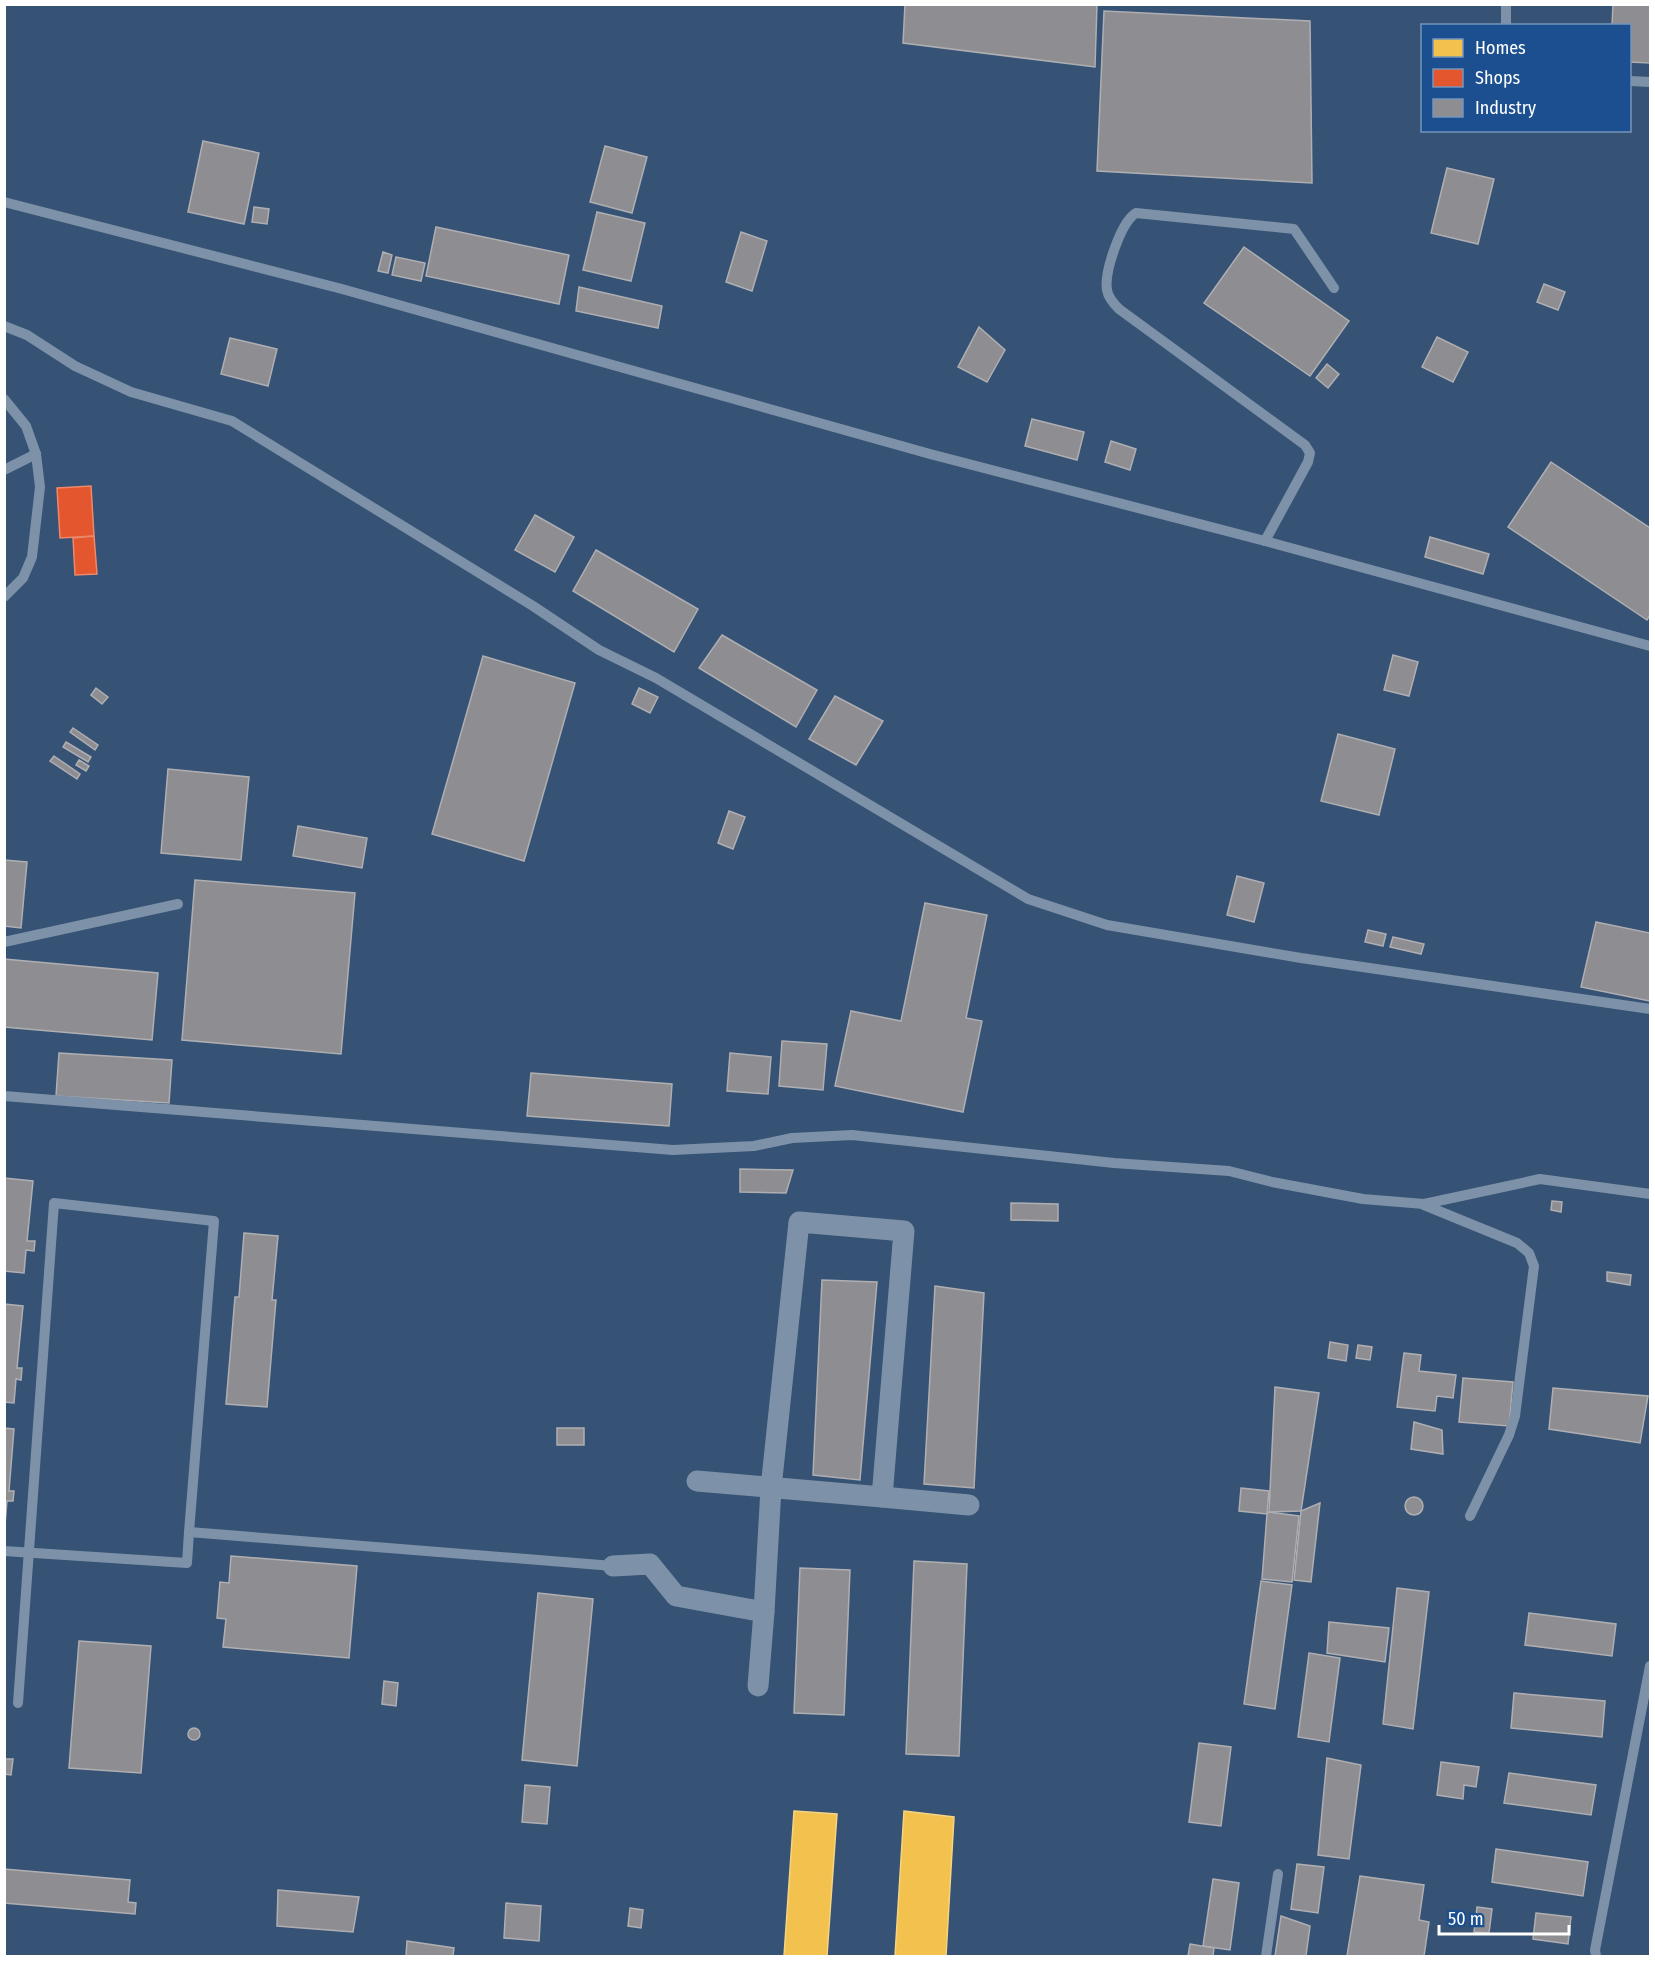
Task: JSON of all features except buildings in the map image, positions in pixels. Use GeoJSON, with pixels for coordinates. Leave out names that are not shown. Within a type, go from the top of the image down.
{"type":"FeatureCollection","features":[{"type":"Feature","properties":{"kind":"street"},"geometry":{"type":"LineString","coordinates":[[758,1686],[771,1488],[799,1222],[904,1231],[882,1497]]}},
{"type":"Feature","properties":{"kind":"street"},"geometry":{"type":"LineString","coordinates":[[697,1481],[969,1505]]}},
{"type":"Feature","properties":{"kind":"street"},"geometry":{"type":"LineString","coordinates":[[613,1566],[650,1564],[676,1596],[764,1612]]}},
{"type":"Feature","properties":{"kind":"lane"},"geometry":{"type":"LineString","coordinates":[[1506,4],[1506,24]]}},
{"type":"Feature","properties":{"kind":"lane"},"geometry":{"type":"LineString","coordinates":[[1631,81],[1650,82]]}},
{"type":"Feature","properties":{"kind":"lane"},"geometry":{"type":"LineString","coordinates":[[4,202],[342,289],[930,454],[1265,541],[1650,646]]}},
{"type":"Feature","properties":{"kind":"lane"},"geometry":{"type":"LineString","coordinates":[[1265,541],[1308,462],[1310,453],[1305,445],[1119,309],[1107,291],[1107,274],[1124,225],[1136,213],[1294,229],[1334,288]]}},
{"type":"Feature","properties":{"kind":"lane"},"geometry":{"type":"LineString","coordinates":[[4,326],[27,335],[75,366],[131,393],[232,421],[533,606],[598,650],[656,678],[1028,899],[1107,925],[1301,958],[1650,1009]]}},
{"type":"Feature","properties":{"kind":"lane"},"geometry":{"type":"LineString","coordinates":[[4,399],[26,426],[36,454],[40,486],[33,557],[23,578],[4,597]]}},
{"type":"Feature","properties":{"kind":"lane"},"geometry":{"type":"LineString","coordinates":[[4,470],[36,454]]}},
{"type":"Feature","properties":{"kind":"lane"},"geometry":{"type":"LineString","coordinates":[[4,942],[178,904]]}},
{"type":"Feature","properties":{"kind":"lane"},"geometry":{"type":"LineString","coordinates":[[4,1096],[673,1150],[754,1146],[792,1138],[852,1135],[1114,1163],[1229,1171],[1272,1182],[1363,1199],[1424,1204],[1540,1179],[1650,1194]]}},
{"type":"Feature","properties":{"kind":"lane"},"geometry":{"type":"LineString","coordinates":[[4,1551],[27,1553],[187,1563],[214,1221],[54,1203],[27,1553],[18,1703]]}},
{"type":"Feature","properties":{"kind":"lane"},"geometry":{"type":"LineString","coordinates":[[1424,1204],[1516,1243],[1528,1253],[1534,1266],[1515,1416],[1509,1435],[1470,1516]]}},
{"type":"Feature","properties":{"kind":"lane"},"geometry":{"type":"LineString","coordinates":[[189,1532],[613,1566]]}},
{"type":"Feature","properties":{"kind":"lane"},"geometry":{"type":"LineString","coordinates":[[1596,1956],[1595,1950],[1650,1666]]}},
{"type":"Feature","properties":{"kind":"lane"},"geometry":{"type":"LineString","coordinates":[[1266,1956],[1278,1874]]}}]}
